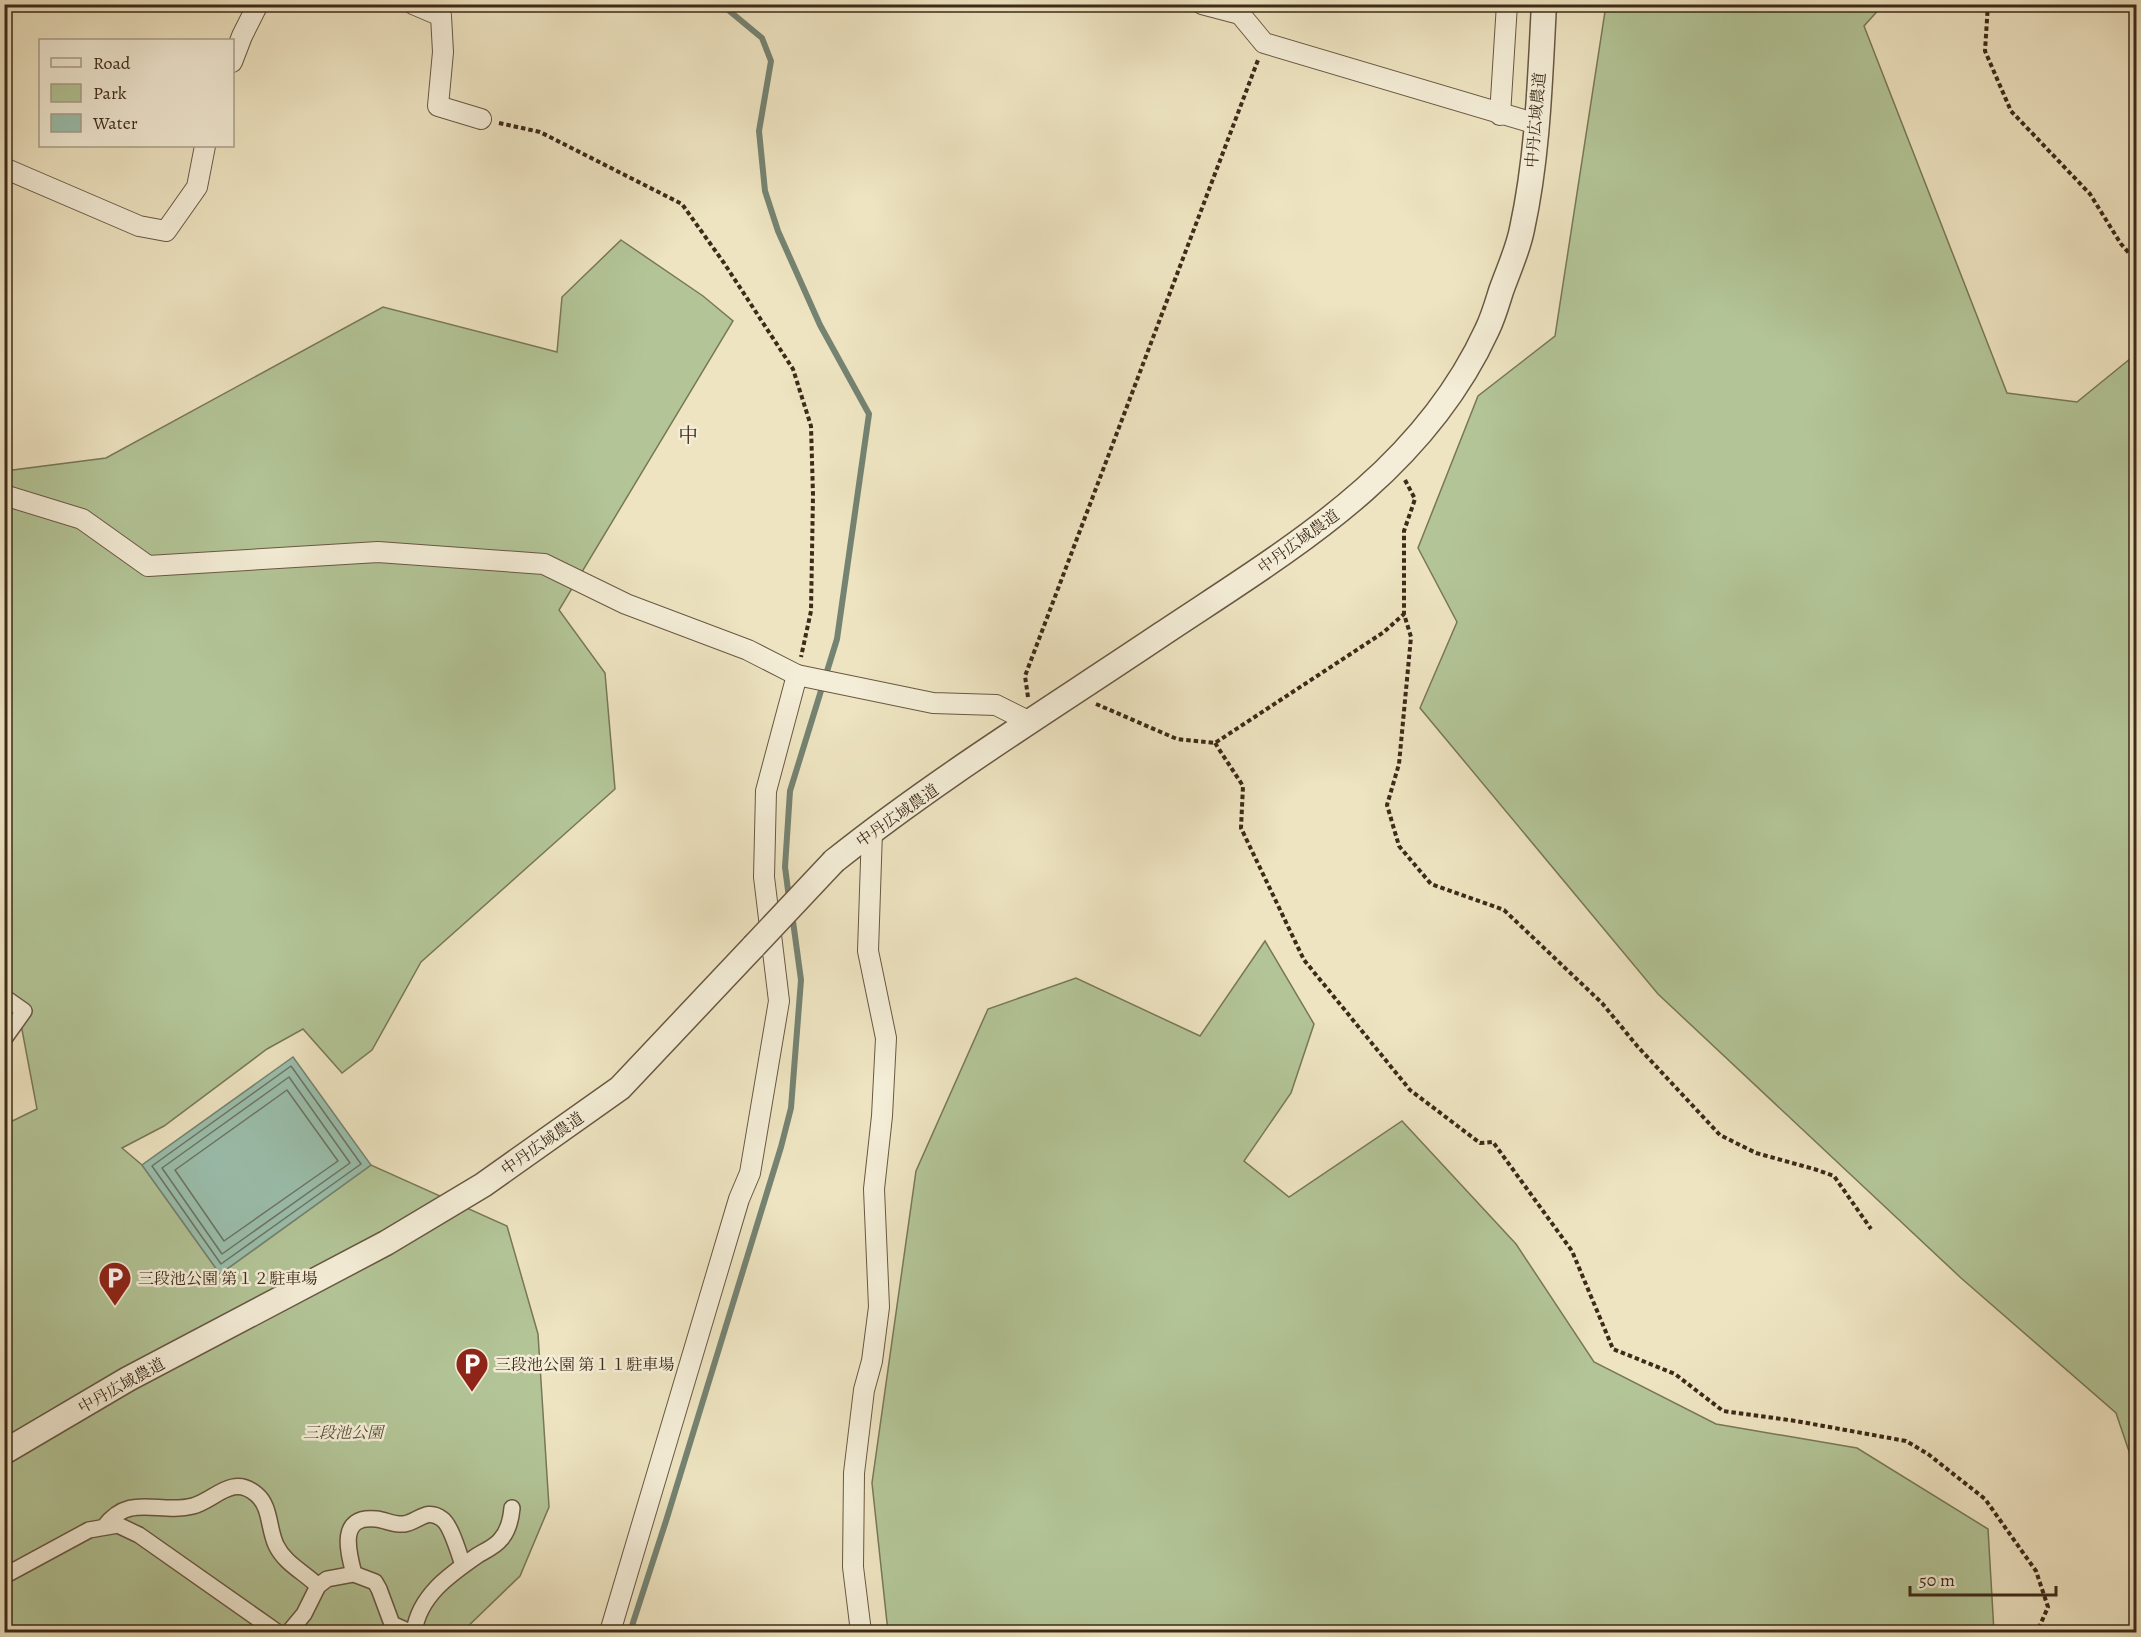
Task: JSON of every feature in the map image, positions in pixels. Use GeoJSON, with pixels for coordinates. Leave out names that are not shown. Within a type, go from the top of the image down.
{"type":"FeatureCollection","features":[{"type":"Feature","properties":{"kind":"street"},"geometry":{"type":"LineString","coordinates":[[234,57],[258,4]]}},
{"type":"Feature","properties":{"kind":"street"},"geometry":{"type":"LineString","coordinates":[[413,4],[441,16],[443,52],[438,106],[481,119]]}},
{"type":"Feature","properties":{"kind":"street"},"geometry":{"type":"LineString","coordinates":[[1202,4],[1240,14],[1264,43],[1500,115],[1537,124]]}},
{"type":"Feature","properties":{"kind":"street"},"geometry":{"type":"LineString","coordinates":[[1500,115],[1508,4]]}},
{"type":"Feature","properties":{"kind":"street","name":"中丹広域農道"},"geometry":{"type":"LineString","coordinates":[[4,1452],[128,1379],[386,1243],[483,1185],[620,1088],[834,861],[872,831],[1030,722],[1282,555],[1347,506],[1396,462],[1433,420],[1465,375],[1488,328],[1522,232],[1537,124],[1544,4]]}},
{"type":"Feature","properties":{"kind":"street"},"geometry":{"type":"LineString","coordinates":[[4,168],[139,226],[166,231],[197,188],[205,147]]}},
{"type":"Feature","properties":{"kind":"street"},"geometry":{"type":"LineString","coordinates":[[4,495],[82,519],[148,566],[378,552],[544,564],[626,604],[748,650],[797,675],[933,702],[996,705],[1030,722]]}},
{"type":"Feature","properties":{"kind":"street"},"geometry":{"type":"LineString","coordinates":[[610,1632],[739,1199],[750,1173],[779,1001],[765,877],[766,790],[797,675]]}},
{"type":"Feature","properties":{"kind":"street"},"geometry":{"type":"LineString","coordinates":[[861,1632],[853,1567],[854,1473],[864,1390],[872,1361],[879,1307],[874,1189],[882,1116],[885,1038],[868,951],[872,831]]}},
{"type":"Feature","properties":{"kind":"street"},"geometry":{"type":"LineString","coordinates":[[4,997],[24,1011],[4,1039]]}},
{"type":"Feature","properties":{"kind":"street"},"geometry":{"type":"LineString","coordinates":[[104,1527],[114,1515],[130,1507],[194,1506],[223,1489],[247,1487],[258,1496],[269,1516],[276,1544],[291,1566],[308,1576],[318,1586]]}},
{"type":"Feature","properties":{"kind":"street"},"geometry":{"type":"LineString","coordinates":[[289,1632],[304,1614],[318,1586],[327,1579],[375,1582],[392,1624],[412,1632],[426,1600],[439,1584],[501,1540],[510,1521],[512,1509]]}},
{"type":"Feature","properties":{"kind":"street"},"geometry":{"type":"LineString","coordinates":[[346,1580],[348,1533],[355,1523],[366,1519],[405,1524],[426,1514],[437,1515],[446,1521],[463,1565]]}},
{"type":"Feature","properties":{"kind":"street"},"geometry":{"type":"LineString","coordinates":[[4,1576],[89,1530],[118,1525],[139,1534],[277,1632]]}},
{"type":"Feature","properties":{"kind":"path"},"geometry":{"type":"LineString","coordinates":[[1988,4],[1985,51],[2011,111],[2090,194],[2121,244],[2136,261]]}},
{"type":"Feature","properties":{"kind":"path"},"geometry":{"type":"LineString","coordinates":[[1030,722],[1025,676],[1264,43]]}},
{"type":"Feature","properties":{"kind":"path"},"geometry":{"type":"LineString","coordinates":[[481,119],[540,132],[682,204],[724,263],[792,369],[811,426],[813,495],[811,611],[797,675]]}},
{"type":"Feature","properties":{"kind":"path"},"geometry":{"type":"LineString","coordinates":[[1396,462],[1415,499],[1404,531],[1404,614],[1411,637],[1410,649],[1399,764],[1387,805],[1399,846],[1431,884],[1504,910],[1602,1003],[1638,1047],[1720,1135],[1756,1153],[1814,1168],[1834,1176],[1871,1229]]}},
{"type":"Feature","properties":{"kind":"path"},"geometry":{"type":"LineString","coordinates":[[1079,689],[1094,703],[1177,739],[1215,743],[1384,632],[1404,614]]}},
{"type":"Feature","properties":{"kind":"path"},"geometry":{"type":"LineString","coordinates":[[1215,743],[1243,786],[1241,828],[1304,960],[1410,1090],[1480,1143],[1493,1142],[1572,1251],[1613,1349],[1675,1374],[1723,1411],[1796,1421],[1906,1441],[1928,1454],[1985,1498],[2036,1571],[2048,1607],[2037,1632]]}},
{"type":"Feature","properties":{"kind":"green space"},"geometry":{"type":"Polygon","coordinates":[[[1606,5],[1883,5],[1864,26],[2007,393],[2077,402],[2136,354],[2136,1472],[2116,1413],[1961,1278],[1658,994],[1420,708],[1457,622],[1418,548],[1478,396],[1555,336],[1606,5]]]}},
{"type":"Feature","properties":{"kind":"green space","name":"三段池公園"},"geometry":{"type":"Polygon","coordinates":[[[621,240],[703,296],[733,321],[559,610],[605,673],[615,789],[421,962],[372,1050],[342,1073],[303,1029],[267,1049],[164,1126],[122,1148],[142,1165],[220,1274],[371,1165],[507,1226],[538,1334],[549,1507],[520,1576],[462,1632],[5,1632],[4,1125],[37,1109],[20,1019],[5,1011],[5,471],[106,458],[383,307],[557,352],[562,297],[621,240]]]}},
{"type":"Feature","properties":{"kind":"green space"},"geometry":{"type":"Polygon","coordinates":[[[1265,941],[1314,1024],[1291,1093],[1244,1161],[1289,1197],[1402,1121],[1516,1244],[1594,1362],[1716,1424],[1857,1448],[1988,1529],[1994,1632],[888,1632],[872,1483],[916,1171],[988,1009],[1076,978],[1200,1036],[1265,941]]]}},
{"type":"Feature","properties":{"kind":"water"},"geometry":{"type":"Polygon","coordinates":[[[293,1057],[371,1165],[220,1274],[142,1165],[293,1057]]]}},
{"type":"Feature","properties":{"kind":"waterway"},"geometry":{"type":"LineString","coordinates":[[721,4],[762,38],[771,61],[759,131],[765,191],[778,231],[820,325],[869,414],[837,639],[790,791],[785,867],[789,898]]}},
{"type":"Feature","properties":{"kind":"waterway"},"geometry":{"type":"LineString","coordinates":[[630,1632],[781,1147],[791,1108],[801,980],[792,914]]}},
{"type":"Feature","properties":{"kind":"place","name":"三段池公園 第１２駐車場"},"geometry":{"type":"Point","coordinates":[115,1307]}},
{"type":"Feature","properties":{"kind":"place","name":"三段池公園 第１１駐車場"},"geometry":{"type":"Point","coordinates":[472,1393]}},
{"type":"Feature","properties":{"kind":"district","name":"中"},"geometry":{"type":"Point","coordinates":[688,435]}}]}
